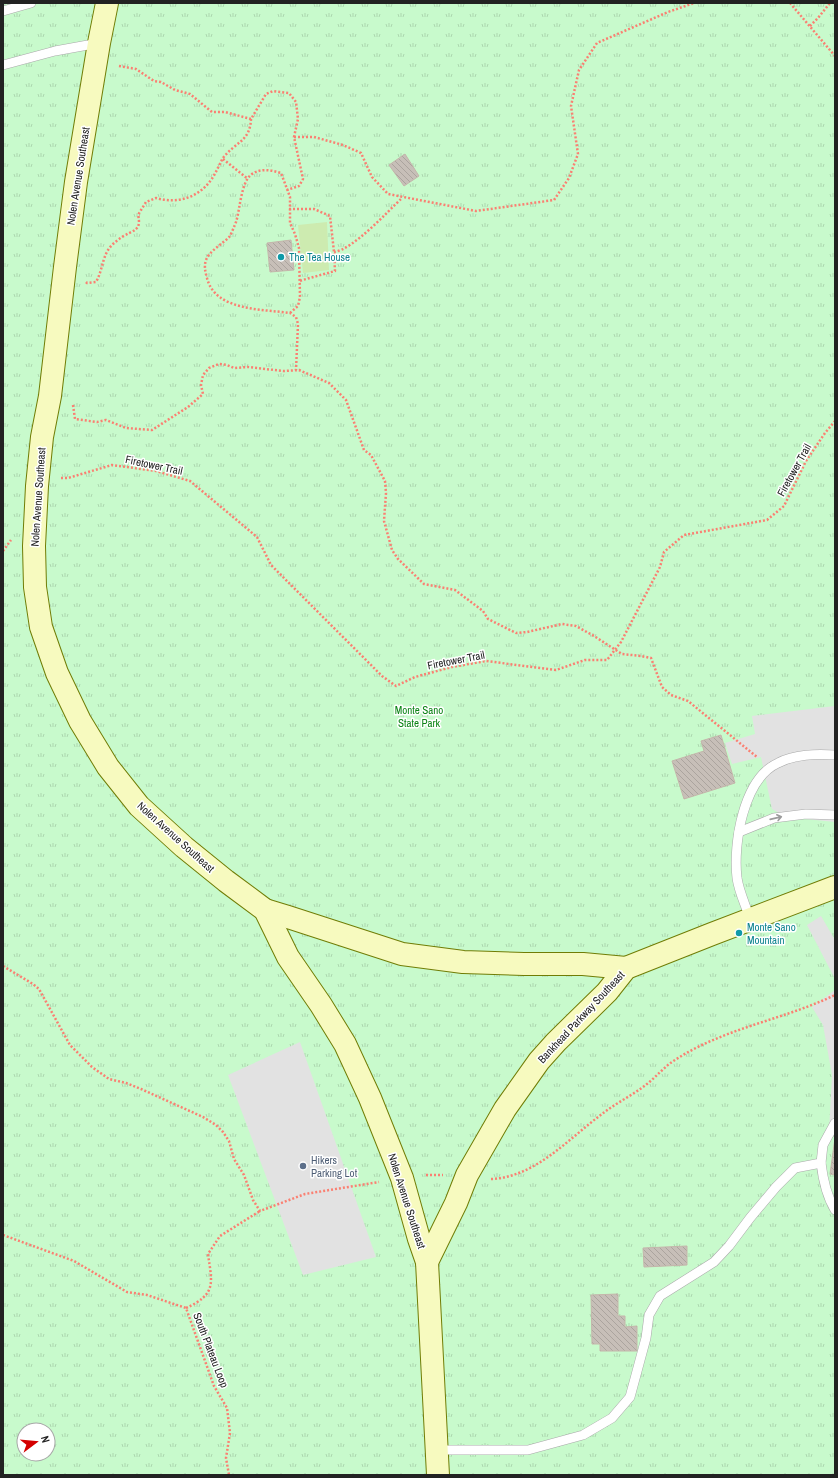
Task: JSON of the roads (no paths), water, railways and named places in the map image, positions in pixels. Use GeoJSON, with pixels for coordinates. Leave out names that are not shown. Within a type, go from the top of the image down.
{"type":"FeatureCollection","features":[{"type":"Feature","properties":{"kind":"street","name":"Nolen Avenue Southeast"},"geometry":{"type":"LineString","coordinates":[[107,3],[76,182],[50,396],[42,437],[34,546],[35,587],[41,627],[57,673],[80,721],[108,767],[139,806],[226,881],[266,910],[402,954],[463,962],[583,964],[626,968]]}},
{"type":"Feature","properties":{"kind":"street","name":"Bankhead Parkway Southeast"},"geometry":{"type":"LineString","coordinates":[[427,1262],[456,1203],[467,1175],[505,1109],[556,1042],[607,992],[626,968],[835,887]]}},
{"type":"Feature","properties":{"kind":"street","name":"Nolen Avenue Southeast"},"geometry":{"type":"LineString","coordinates":[[266,910],[288,957],[321,1005],[345,1044],[370,1098],[402,1178],[427,1262],[438,1475]]}},
{"type":"Feature","properties":{"kind":"lane"},"geometry":{"type":"LineString","coordinates":[[3,11],[31,3]]}},
{"type":"Feature","properties":{"kind":"lane"},"geometry":{"type":"LineString","coordinates":[[3,65],[55,51],[98,53]]}},
{"type":"Feature","properties":{"kind":"lane"},"geometry":{"type":"LineString","coordinates":[[750,919],[737,878],[736,854],[746,804],[752,791],[761,775],[777,763],[798,757],[835,755]]}},
{"type":"Feature","properties":{"kind":"lane"},"geometry":{"type":"LineString","coordinates":[[740,832],[774,818],[806,814],[835,814]]}},
{"type":"Feature","properties":{"kind":"lane"},"geometry":{"type":"LineString","coordinates":[[835,1123],[823,1145],[821,1163],[823,1182],[835,1210]]}},
{"type":"Feature","properties":{"kind":"lane"},"geometry":{"type":"LineString","coordinates":[[436,1450],[528,1450],[583,1435],[612,1418],[630,1397],[646,1338],[650,1315],[660,1296],[714,1262],[729,1246],[776,1187],[795,1168],[821,1163]]}},
{"type":"Feature","properties":{"kind":"place","name":"The Tea House"},"geometry":{"type":"Point","coordinates":[281,257]}},
{"type":"Feature","properties":{"kind":"place","name":"Monte Sano Mountain"},"geometry":{"type":"Point","coordinates":[739,933]}},
{"type":"Feature","properties":{"kind":"place","name":"Hikers Parking Lot"},"geometry":{"type":"Point","coordinates":[303,1166]}},
{"type":"Feature","properties":{"kind":"park label","name":"Monte Sano State Park"},"geometry":{"type":"Point","coordinates":[419,716]}}]}
